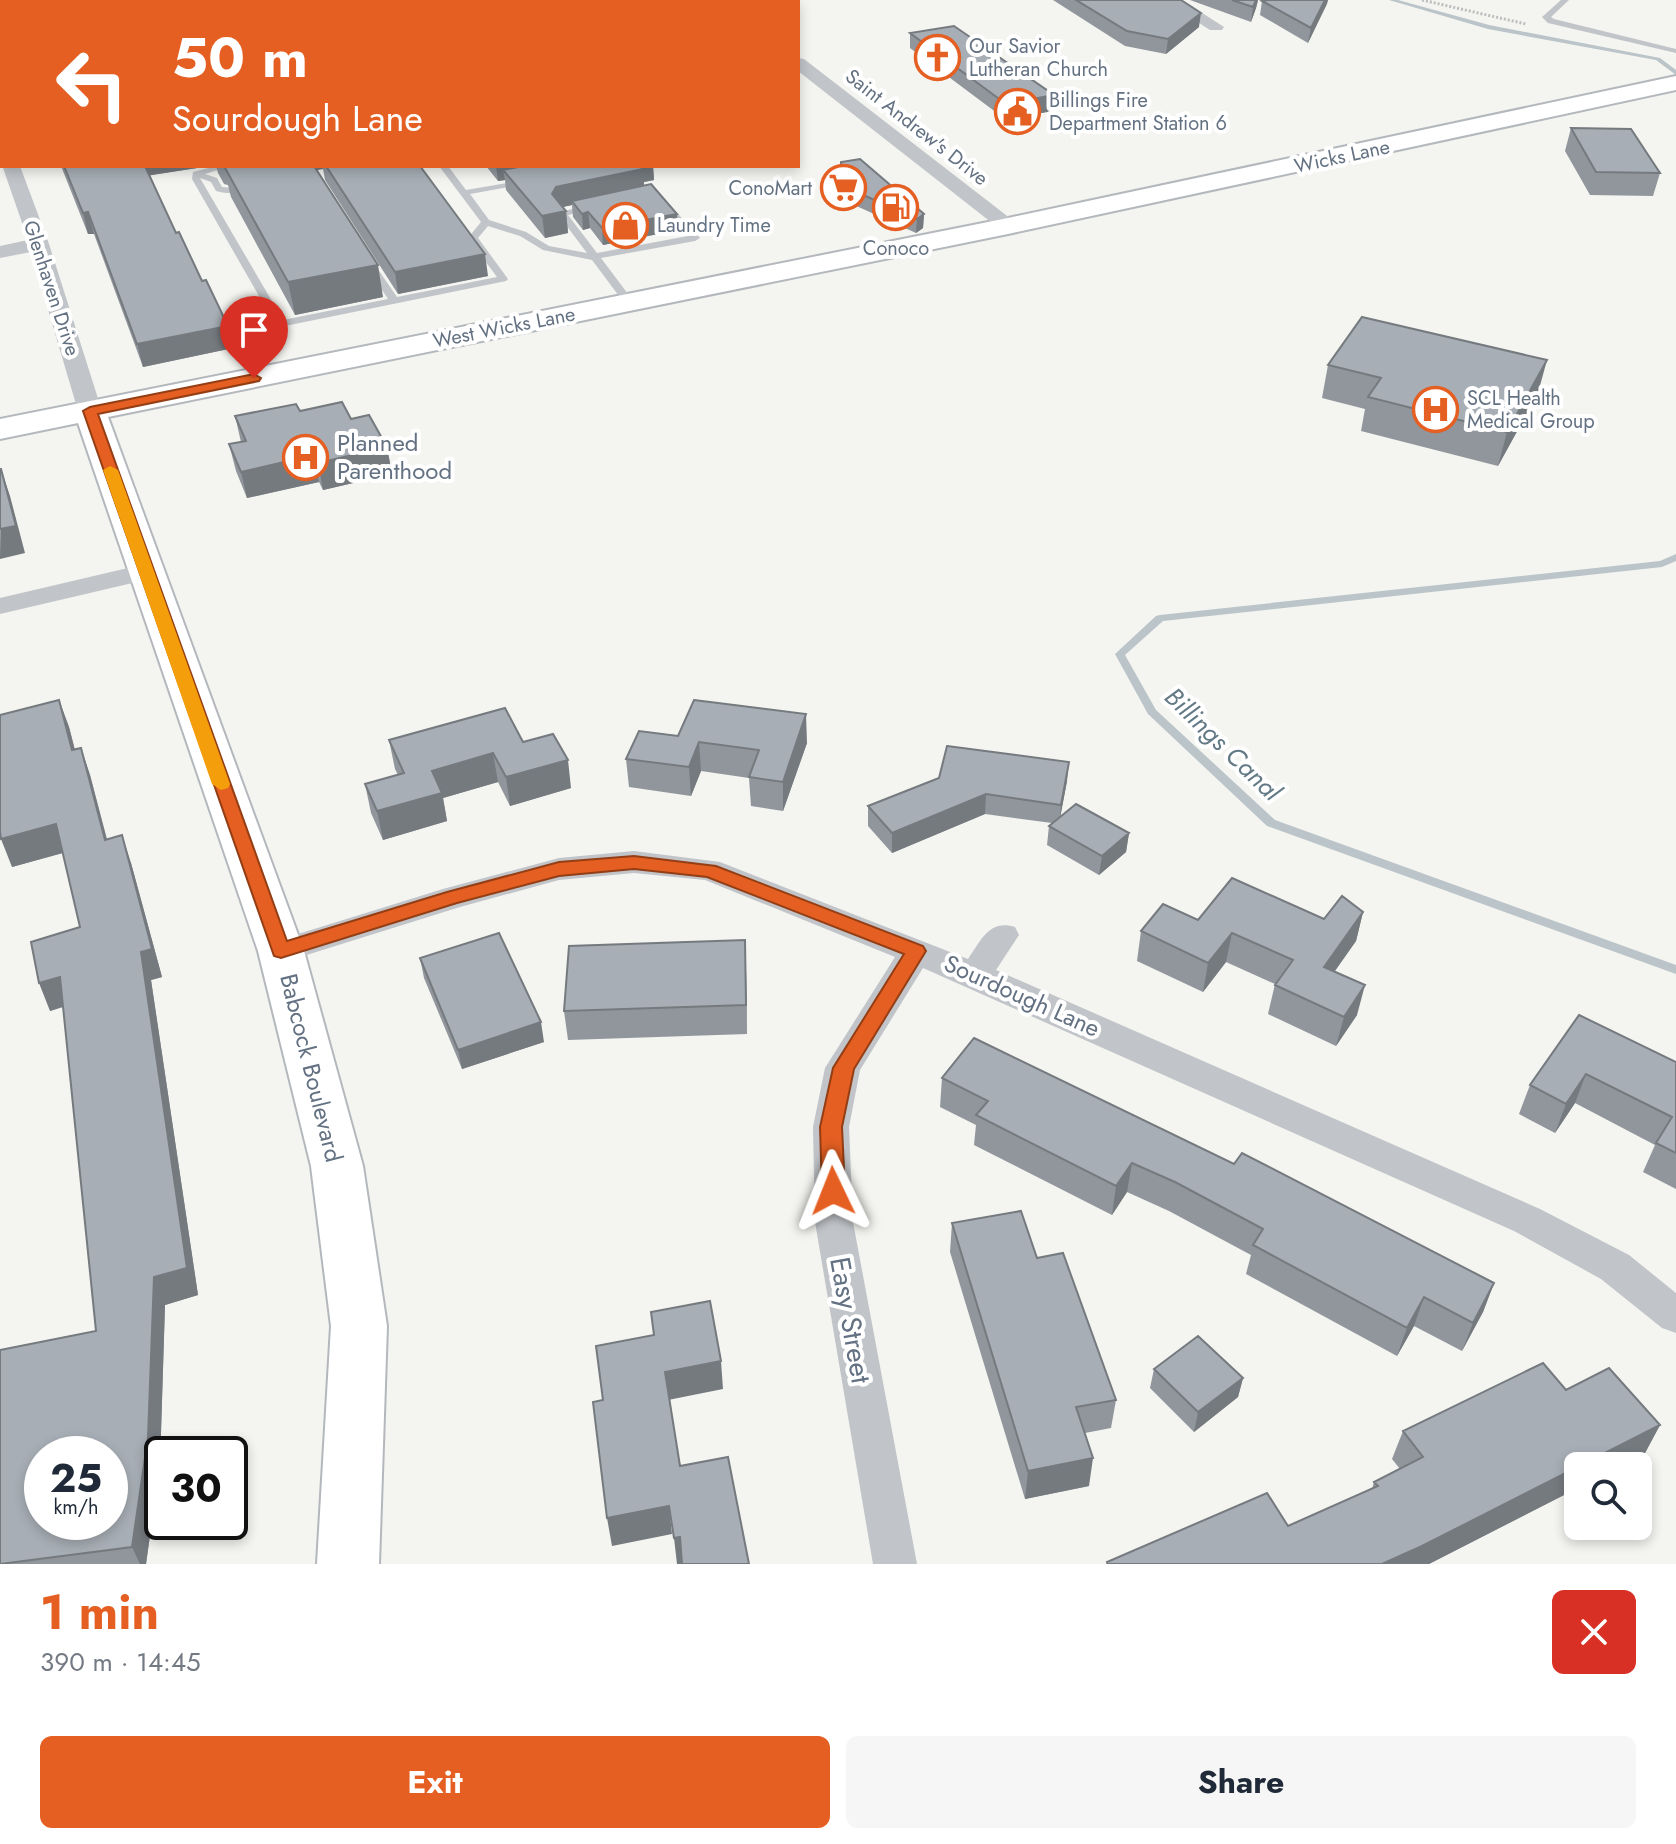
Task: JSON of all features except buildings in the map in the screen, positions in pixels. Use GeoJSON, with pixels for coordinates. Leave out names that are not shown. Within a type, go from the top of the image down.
{"type":"FeatureCollection","features":[{"type":"Feature","properties":{"kind":"main road","name":"Wicks Lane"},"geometry":{"type":"LineString","coordinates":[[1008,226],[1670,85]]}},
{"type":"Feature","properties":{"kind":"main road","name":"West Wicks Lane"},"geometry":{"type":"LineString","coordinates":[[0,429],[1008,226]]}},
{"type":"Feature","properties":{"kind":"main road","name":"Babcock Boulevard"},"geometry":{"type":"LineString","coordinates":[[90,411],[281,951],[337,1166],[359,1326],[348,1564]]}},
{"type":"Feature","properties":{"kind":"street"},"geometry":{"type":"LineString","coordinates":[[1171,0],[1216,27]]}},
{"type":"Feature","properties":{"kind":"street","name":"Saint Andrew's Drive"},"geometry":{"type":"LineString","coordinates":[[800,65],[1008,226]]}},
{"type":"Feature","properties":{"kind":"street","name":"Glenhaven Drive"},"geometry":{"type":"LineString","coordinates":[[12,168],[39,244],[90,411]]}},
{"type":"Feature","properties":{"kind":"street"},"geometry":{"type":"LineString","coordinates":[[0,252],[39,244]]}},
{"type":"Feature","properties":{"kind":"street"},"geometry":{"type":"LineString","coordinates":[[0,606],[145,572]]}},
{"type":"Feature","properties":{"kind":"street","name":"Sourdough Lane"},"geometry":{"type":"LineString","coordinates":[[281,951],[454,897],[559,869],[634,862],[709,870],[975,975],[1527,1220],[1615,1267],[1676,1316]]}},
{"type":"Feature","properties":{"kind":"street"},"geometry":{"type":"LineString","coordinates":[[975,975],[1003,935]]}},
{"type":"Feature","properties":{"kind":"street","name":"Easy Street"},"geometry":{"type":"LineString","coordinates":[[895,1564],[834,1222],[831,1127],[843,1068],[916,951]]}},
{"type":"Feature","properties":{"kind":"lane"},"geometry":{"type":"LineString","coordinates":[[1565,0],[1546,17],[1551,21],[1676,51]]}},
{"type":"Feature","properties":{"kind":"lane"},"geometry":{"type":"LineString","coordinates":[[196,174],[218,168]]}},
{"type":"Feature","properties":{"kind":"lane"},"geometry":{"type":"LineString","coordinates":[[444,168],[486,222],[523,234],[546,248],[592,257],[695,238],[655,194]]}},
{"type":"Feature","properties":{"kind":"lane"},"geometry":{"type":"LineString","coordinates":[[196,174],[214,180],[219,189],[233,191],[260,186]]}},
{"type":"Feature","properties":{"kind":"lane"},"geometry":{"type":"LineString","coordinates":[[196,174],[196,179],[280,324],[503,279],[473,238],[486,222]]}},
{"type":"Feature","properties":{"kind":"lane"},"geometry":{"type":"LineString","coordinates":[[463,193],[536,179]]}},
{"type":"Feature","properties":{"kind":"lane"},"geometry":{"type":"LineString","coordinates":[[608,204],[562,213],[592,257],[629,302]]}},
{"type":"Feature","properties":{"kind":"lane"},"geometry":{"type":"LineString","coordinates":[[362,251],[394,301]]}},
{"type":"Feature","properties":{"kind":"waterway","name":"Billings Canal"},"geometry":{"type":"LineString","coordinates":[[1392,0],[1488,27],[1658,59],[1676,73]]}},
{"type":"Feature","properties":{"kind":"waterway","name":"Billings Canal"},"geometry":{"type":"LineString","coordinates":[[1676,557],[1662,564],[1160,618],[1120,654],[1152,712],[1271,823],[1676,970]]}},
{"type":"Feature","properties":{"kind":"slow traffic"},"geometry":{"type":"LineString","coordinates":[[110,470],[221,784]]}},
{"type":"Feature","properties":{"kind":"place","name":"Our Savior Lutheran Church"},"geometry":{"type":"Point","coordinates":[938,57]}},
{"type":"Feature","properties":{"kind":"place","name":"Billings Fire Department Station 6"},"geometry":{"type":"Point","coordinates":[1018,112]}},
{"type":"Feature","properties":{"kind":"place","name":"ConoMart"},"geometry":{"type":"Point","coordinates":[843,188]}},
{"type":"Feature","properties":{"kind":"place","name":"Conoco"},"geometry":{"type":"Point","coordinates":[896,208]}},
{"type":"Feature","properties":{"kind":"place","name":"Laundry Time"},"geometry":{"type":"Point","coordinates":[626,225]}},
{"type":"Feature","properties":{"kind":"place","name":"SCL Health Medical Group"},"geometry":{"type":"Point","coordinates":[1436,410]}},
{"type":"Feature","properties":{"kind":"place","name":"Planned Parenthood"},"geometry":{"type":"Point","coordinates":[306,457]}},
{"type":"Feature","properties":{"kind":"route"},"geometry":{"type":"LineString","coordinates":[[254,378],[90,411],[281,951],[454,897],[559,869],[634,862],[709,870],[916,951],[843,1068],[831,1127],[833,1191]]}}]}
